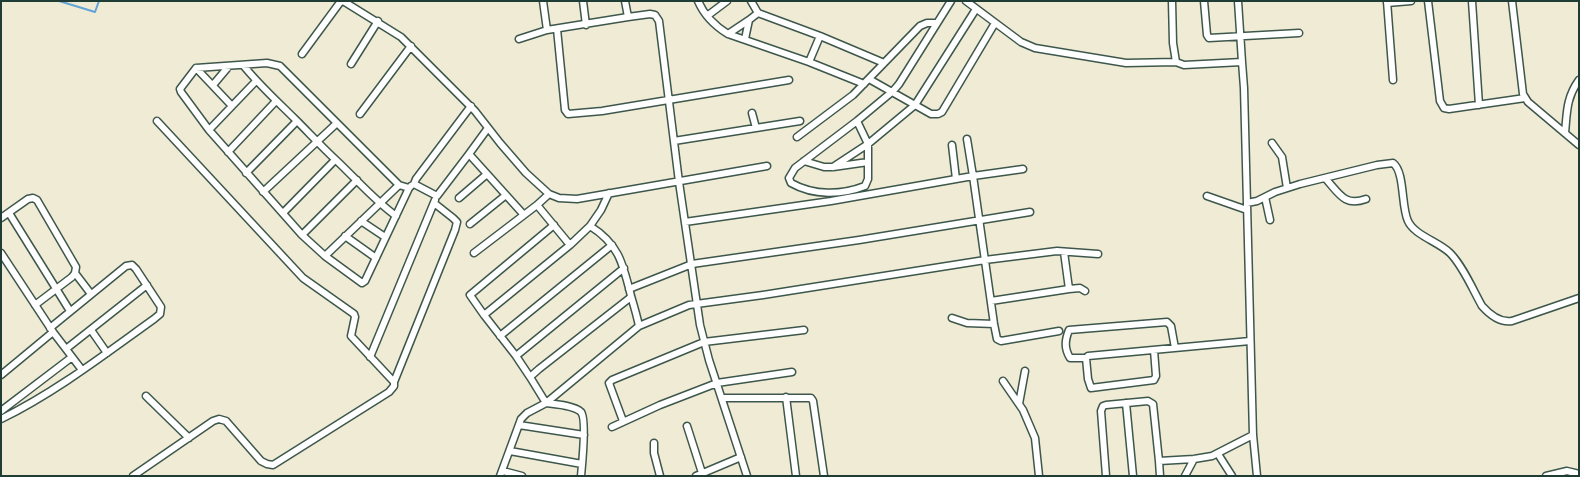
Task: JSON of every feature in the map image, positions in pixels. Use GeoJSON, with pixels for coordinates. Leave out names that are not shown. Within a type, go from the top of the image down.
{"type":"FeatureCollection","features":[{"type":"Feature","properties":{"kind":"street"},"geometry":{"type":"LineString","coordinates":[[302,54],[342,1],[378,22],[411,46],[471,106],[526,173],[548,194],[559,198],[571,199],[767,166]]}},
{"type":"Feature","properties":{"kind":"street"},"geometry":{"type":"LineString","coordinates":[[543,1],[547,30]]}},
{"type":"Feature","properties":{"kind":"street"},"geometry":{"type":"LineString","coordinates":[[583,1],[586,25]]}},
{"type":"Feature","properties":{"kind":"street"},"geometry":{"type":"LineString","coordinates":[[625,1],[628,17]]}},
{"type":"Feature","properties":{"kind":"street"},"geometry":{"type":"LineString","coordinates":[[698,1],[706,16],[717,27],[728,34],[850,78],[866,81],[893,91],[931,114],[942,112],[995,24]]}},
{"type":"Feature","properties":{"kind":"street"},"geometry":{"type":"LineString","coordinates":[[706,16],[728,1]]}},
{"type":"Feature","properties":{"kind":"street"},"geometry":{"type":"LineString","coordinates":[[752,1],[758,12],[884,63]]}},
{"type":"Feature","properties":{"kind":"street"},"geometry":{"type":"LineString","coordinates":[[858,122],[868,144],[868,179],[865,186],[832,194],[800,187],[791,183],[790,174],[804,160],[858,122],[893,91],[951,1]]}},
{"type":"Feature","properties":{"kind":"street"},"geometry":{"type":"LineString","coordinates":[[966,1],[1021,42],[1035,48],[1126,64],[1176,62],[1184,65],[1242,62]]}},
{"type":"Feature","properties":{"kind":"street"},"geometry":{"type":"LineString","coordinates":[[1172,1],[1173,43],[1176,62]]}},
{"type":"Feature","properties":{"kind":"street"},"geometry":{"type":"LineString","coordinates":[[1204,1],[1208,37],[1299,33]]}},
{"type":"Feature","properties":{"kind":"street"},"geometry":{"type":"LineString","coordinates":[[1238,1],[1242,62],[1253,435],[1256,476]]}},
{"type":"Feature","properties":{"kind":"street"},"geometry":{"type":"LineString","coordinates":[[1393,80],[1387,2],[1412,1]]}},
{"type":"Feature","properties":{"kind":"street"},"geometry":{"type":"LineString","coordinates":[[1428,1],[1442,105],[1444,108],[1449,109],[1525,98]]}},
{"type":"Feature","properties":{"kind":"street"},"geometry":{"type":"LineString","coordinates":[[1472,1],[1479,105]]}},
{"type":"Feature","properties":{"kind":"street"},"geometry":{"type":"LineString","coordinates":[[1512,1],[1522,90],[1525,98],[1579,145]]}},
{"type":"Feature","properties":{"kind":"street"},"geometry":{"type":"LineString","coordinates":[[833,167],[868,144],[915,106],[976,9]]}},
{"type":"Feature","properties":{"kind":"street"},"geometry":{"type":"LineString","coordinates":[[728,34],[758,12]]}},
{"type":"Feature","properties":{"kind":"street"},"geometry":{"type":"LineString","coordinates":[[519,39],[547,30],[628,17],[650,14],[658,18],[670,99],[679,182],[704,342],[747,476]]}},
{"type":"Feature","properties":{"kind":"street"},"geometry":{"type":"LineString","coordinates":[[745,39],[749,20]]}},
{"type":"Feature","properties":{"kind":"street"},"geometry":{"type":"LineString","coordinates":[[351,64],[378,22]]}},
{"type":"Feature","properties":{"kind":"street"},"geometry":{"type":"LineString","coordinates":[[797,137],[853,95],[920,26],[936,23]]}},
{"type":"Feature","properties":{"kind":"street"},"geometry":{"type":"LineString","coordinates":[[557,29],[564,110],[568,114],[602,111],[789,80]]}},
{"type":"Feature","properties":{"kind":"street"},"geometry":{"type":"LineString","coordinates":[[809,62],[820,36]]}},
{"type":"Feature","properties":{"kind":"street"},"geometry":{"type":"LineString","coordinates":[[360,114],[411,46]]}},
{"type":"Feature","properties":{"kind":"street"},"geometry":{"type":"LineString","coordinates":[[196,68],[267,63],[280,66],[399,184],[412,186],[437,196]]}},
{"type":"Feature","properties":{"kind":"street"},"geometry":{"type":"LineString","coordinates":[[243,65],[256,82],[357,180],[378,204],[396,216]]}},
{"type":"Feature","properties":{"kind":"street"},"geometry":{"type":"LineString","coordinates":[[213,86],[229,66]]}},
{"type":"Feature","properties":{"kind":"street"},"geometry":{"type":"LineString","coordinates":[[196,68],[180,91],[209,130],[302,235],[325,256],[362,283],[366,281],[385,237],[416,179],[471,106]]}},
{"type":"Feature","properties":{"kind":"street"},"geometry":{"type":"LineString","coordinates":[[196,68],[232,106]]}},
{"type":"Feature","properties":{"kind":"street"},"geometry":{"type":"LineString","coordinates":[[850,78],[853,95]]}},
{"type":"Feature","properties":{"kind":"street"},"geometry":{"type":"LineString","coordinates":[[1565,134],[1568,99],[1579,80]]}},
{"type":"Feature","properties":{"kind":"street"},"geometry":{"type":"LineString","coordinates":[[209,130],[256,82]]}},
{"type":"Feature","properties":{"kind":"street"},"geometry":{"type":"LineString","coordinates":[[228,152],[276,101]]}},
{"type":"Feature","properties":{"kind":"street"},"geometry":{"type":"LineString","coordinates":[[752,113],[756,128]]}},
{"type":"Feature","properties":{"kind":"street"},"geometry":{"type":"LineString","coordinates":[[157,121],[303,278],[354,314],[351,336],[394,382]]}},
{"type":"Feature","properties":{"kind":"street"},"geometry":{"type":"LineString","coordinates":[[246,173],[297,121]]}},
{"type":"Feature","properties":{"kind":"street"},"geometry":{"type":"LineString","coordinates":[[674,141],[800,121]]}},
{"type":"Feature","properties":{"kind":"street"},"geometry":{"type":"LineString","coordinates":[[263,192],[337,123]]}},
{"type":"Feature","properties":{"kind":"street"},"geometry":{"type":"LineString","coordinates":[[370,357],[437,196],[488,128]]}},
{"type":"Feature","properties":{"kind":"street"},"geometry":{"type":"LineString","coordinates":[[967,139],[997,339],[1001,341],[1059,331]]}},
{"type":"Feature","properties":{"kind":"street"},"geometry":{"type":"LineString","coordinates":[[1272,143],[1282,157],[1287,188]]}},
{"type":"Feature","properties":{"kind":"street"},"geometry":{"type":"LineString","coordinates":[[952,145],[956,179]]}},
{"type":"Feature","properties":{"kind":"street"},"geometry":{"type":"LineString","coordinates":[[469,154],[524,215]]}},
{"type":"Feature","properties":{"kind":"street"},"geometry":{"type":"LineString","coordinates":[[283,213],[336,160]]}},
{"type":"Feature","properties":{"kind":"street"},"geometry":{"type":"LineString","coordinates":[[804,160],[824,167],[868,162]]}},
{"type":"Feature","properties":{"kind":"street"},"geometry":{"type":"LineString","coordinates":[[1208,196],[1247,206],[1287,188],[1390,162],[1398,170],[1407,221],[1413,228],[1442,245],[1453,255],[1482,306],[1488,312],[1501,320],[1512,321],[1579,298]]}},
{"type":"Feature","properties":{"kind":"street"},"geometry":{"type":"LineString","coordinates":[[685,222],[831,201],[1023,169]]}},
{"type":"Feature","properties":{"kind":"street"},"geometry":{"type":"LineString","coordinates":[[459,198],[487,174]]}},
{"type":"Feature","properties":{"kind":"street"},"geometry":{"type":"LineString","coordinates":[[1325,178],[1349,202],[1356,203],[1366,200]]}},
{"type":"Feature","properties":{"kind":"street"},"geometry":{"type":"LineString","coordinates":[[302,235],[357,180]]}},
{"type":"Feature","properties":{"kind":"street"},"geometry":{"type":"LineString","coordinates":[[325,256],[399,184]]}},
{"type":"Feature","properties":{"kind":"street"},"geometry":{"type":"LineString","coordinates":[[484,315],[570,245],[590,226],[601,210],[609,193]]}},
{"type":"Feature","properties":{"kind":"street"},"geometry":{"type":"LineString","coordinates":[[474,253],[537,205],[548,194]]}},
{"type":"Feature","properties":{"kind":"street"},"geometry":{"type":"LineString","coordinates":[[470,224],[506,195]]}},
{"type":"Feature","properties":{"kind":"street"},"geometry":{"type":"LineString","coordinates":[[1265,197],[1270,220]]}},
{"type":"Feature","properties":{"kind":"street"},"geometry":{"type":"LineString","coordinates":[[1,218],[28,199],[33,198],[37,200],[76,267],[75,273],[35,305]]}},
{"type":"Feature","properties":{"kind":"street"},"geometry":{"type":"LineString","coordinates":[[133,476],[213,421],[219,419],[226,421],[262,461],[273,465],[393,389],[394,382],[457,222],[434,204]]}},
{"type":"Feature","properties":{"kind":"street"},"geometry":{"type":"LineString","coordinates":[[537,205],[570,245]]}},
{"type":"Feature","properties":{"kind":"street"},"geometry":{"type":"LineString","coordinates":[[629,289],[692,264],[859,240],[1030,212]]}},
{"type":"Feature","properties":{"kind":"street"},"geometry":{"type":"LineString","coordinates":[[9,213],[70,311]]}},
{"type":"Feature","properties":{"kind":"street"},"geometry":{"type":"LineString","coordinates":[[361,221],[385,237]]}},
{"type":"Feature","properties":{"kind":"street"},"geometry":{"type":"LineString","coordinates":[[554,225],[472,292],[470,297],[516,356],[546,403],[561,404],[580,412],[583,416],[584,434],[581,476]]}},
{"type":"Feature","properties":{"kind":"street"},"geometry":{"type":"LineString","coordinates":[[590,226],[612,245],[624,268],[639,326]]}},
{"type":"Feature","properties":{"kind":"street"},"geometry":{"type":"LineString","coordinates":[[345,236],[376,258]]}},
{"type":"Feature","properties":{"kind":"street"},"geometry":{"type":"LineString","coordinates":[[500,336],[612,245]]}},
{"type":"Feature","properties":{"kind":"street"},"geometry":{"type":"LineString","coordinates":[[522,476],[501,473],[521,419],[527,413],[546,403],[639,326],[689,305],[985,260],[1057,251],[1098,254]]}},
{"type":"Feature","properties":{"kind":"street"},"geometry":{"type":"LineString","coordinates":[[1064,252],[1069,289]]}},
{"type":"Feature","properties":{"kind":"street"},"geometry":{"type":"LineString","coordinates":[[1,254],[51,330],[82,370]]}},
{"type":"Feature","properties":{"kind":"street"},"geometry":{"type":"LineString","coordinates":[[1,375],[70,311],[126,266],[132,265],[161,307],[160,314],[82,370],[23,408],[1,419]]}},
{"type":"Feature","properties":{"kind":"street"},"geometry":{"type":"LineString","coordinates":[[516,356],[624,268]]}},
{"type":"Feature","properties":{"kind":"street"},"geometry":{"type":"LineString","coordinates":[[75,273],[91,294]]}},
{"type":"Feature","properties":{"kind":"street"},"geometry":{"type":"LineString","coordinates":[[66,349],[147,285]]}},
{"type":"Feature","properties":{"kind":"street"},"geometry":{"type":"LineString","coordinates":[[991,301],[1069,289],[1080,288],[1085,290]]}},
{"type":"Feature","properties":{"kind":"street"},"geometry":{"type":"LineString","coordinates":[[530,377],[631,298]]}},
{"type":"Feature","properties":{"kind":"street"},"geometry":{"type":"LineString","coordinates":[[952,318],[967,324],[994,324]]}},
{"type":"Feature","properties":{"kind":"street"},"geometry":{"type":"LineString","coordinates":[[1175,348],[1171,326],[1167,322],[1069,330],[1066,337],[1066,352],[1070,358],[1086,358],[1091,355],[1154,350],[1250,341]]}},
{"type":"Feature","properties":{"kind":"street"},"geometry":{"type":"LineString","coordinates":[[90,330],[107,352]]}},
{"type":"Feature","properties":{"kind":"street"},"geometry":{"type":"LineString","coordinates":[[623,421],[610,389],[609,383],[612,380],[704,342],[804,330]]}},
{"type":"Feature","properties":{"kind":"street"},"geometry":{"type":"LineString","coordinates":[[1086,358],[1091,388],[1152,381],[1156,376],[1154,350]]}},
{"type":"Feature","properties":{"kind":"street"},"geometry":{"type":"LineString","coordinates":[[1,411],[72,357]]}},
{"type":"Feature","properties":{"kind":"street"},"geometry":{"type":"LineString","coordinates":[[1019,404],[1025,371]]}},
{"type":"Feature","properties":{"kind":"street"},"geometry":{"type":"LineString","coordinates":[[612,426],[717,383],[792,372]]}},
{"type":"Feature","properties":{"kind":"street"},"geometry":{"type":"LineString","coordinates":[[1003,381],[1023,410],[1035,438],[1039,476]]}},
{"type":"Feature","properties":{"kind":"street"},"geometry":{"type":"LineString","coordinates":[[146,396],[189,438]]}},
{"type":"Feature","properties":{"kind":"street"},"geometry":{"type":"LineString","coordinates":[[786,397],[796,476]]}},
{"type":"Feature","properties":{"kind":"street"},"geometry":{"type":"LineString","coordinates":[[722,398],[808,397],[813,399],[824,476]]}},
{"type":"Feature","properties":{"kind":"street"},"geometry":{"type":"LineString","coordinates":[[1106,476],[1102,408],[1106,405],[1148,401],[1153,404],[1160,476]]}},
{"type":"Feature","properties":{"kind":"street"},"geometry":{"type":"LineString","coordinates":[[1126,403],[1133,476]]}},
{"type":"Feature","properties":{"kind":"street"},"geometry":{"type":"LineString","coordinates":[[519,424],[584,434]]}},
{"type":"Feature","properties":{"kind":"street"},"geometry":{"type":"LineString","coordinates":[[687,426],[700,475],[741,456]]}},
{"type":"Feature","properties":{"kind":"street"},"geometry":{"type":"LineString","coordinates":[[1158,461],[1194,459],[1218,454],[1253,435]]}},
{"type":"Feature","properties":{"kind":"street"},"geometry":{"type":"LineString","coordinates":[[654,443],[654,453],[660,476]]}},
{"type":"Feature","properties":{"kind":"street"},"geometry":{"type":"LineString","coordinates":[[510,450],[582,464]]}},
{"type":"Feature","properties":{"kind":"street"},"geometry":{"type":"LineString","coordinates":[[1218,454],[1232,476]]}},
{"type":"Feature","properties":{"kind":"street"},"geometry":{"type":"LineString","coordinates":[[1185,476],[1194,459]]}},
{"type":"Feature","properties":{"kind":"street"},"geometry":{"type":"LineString","coordinates":[[1546,476],[1567,471],[1579,474]]}},
{"type":"Feature","properties":{"kind":"waterway"},"geometry":{"type":"LineString","coordinates":[[59,1],[95,12],[99,1]]}}]}
